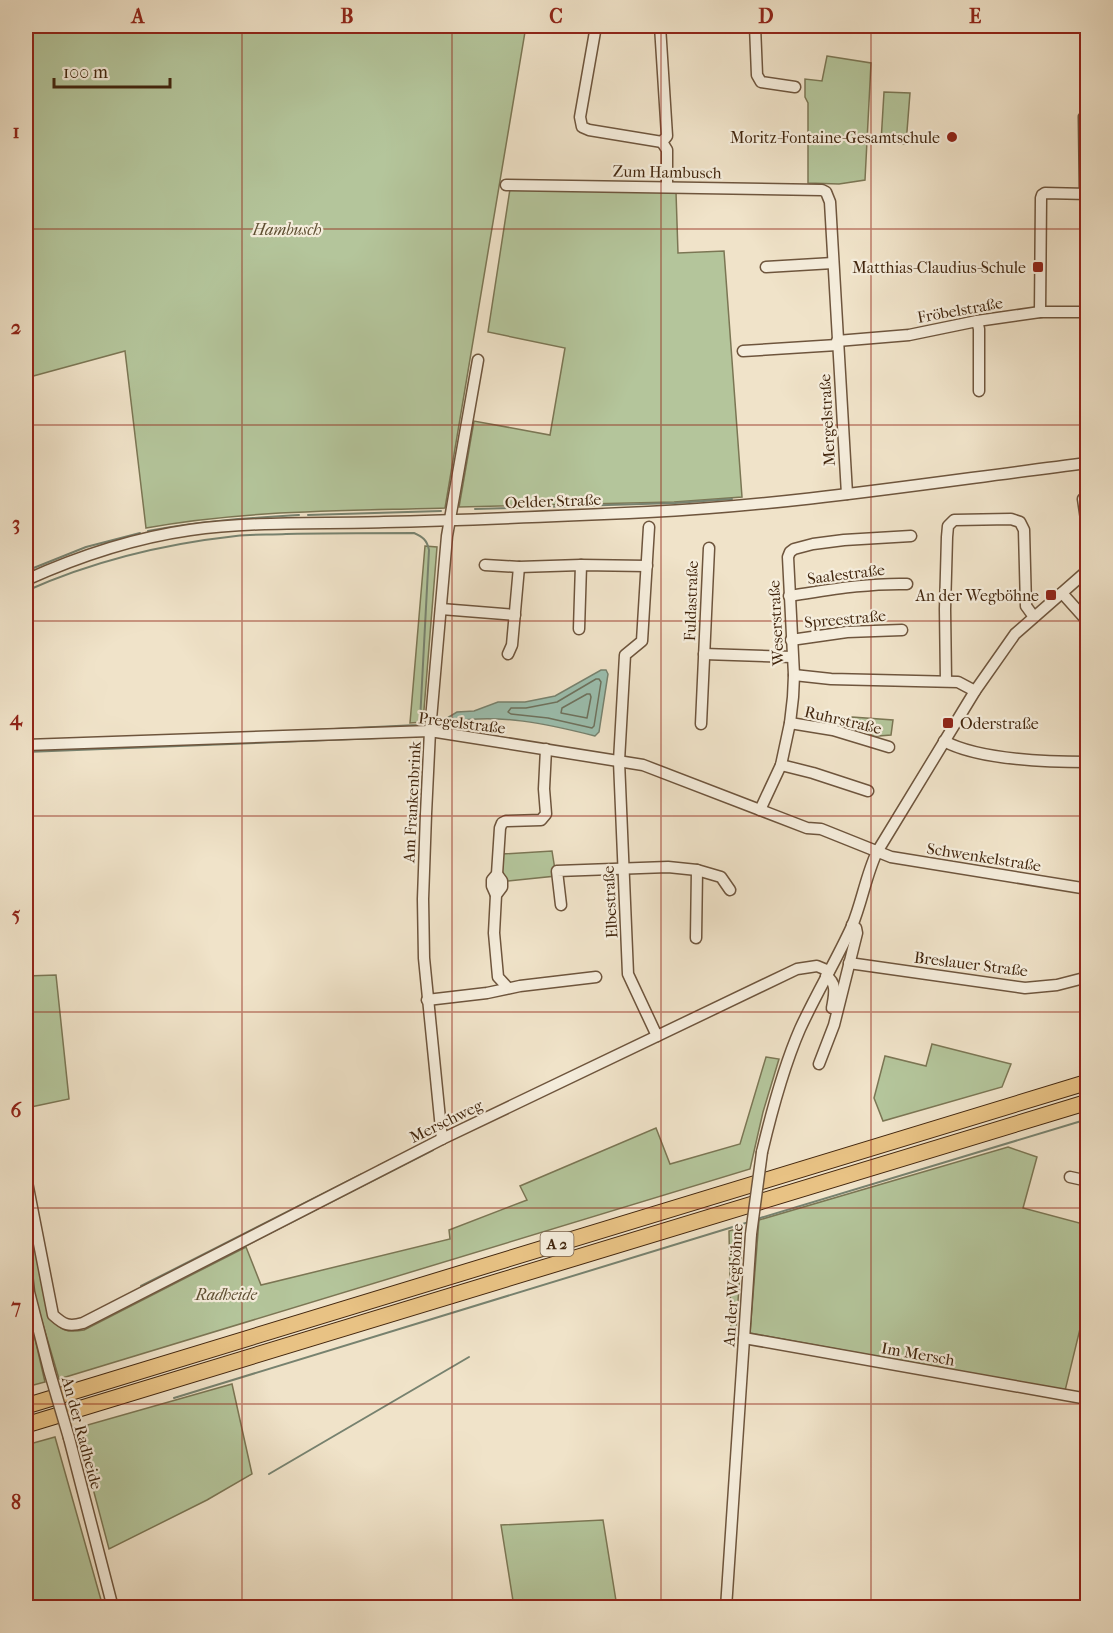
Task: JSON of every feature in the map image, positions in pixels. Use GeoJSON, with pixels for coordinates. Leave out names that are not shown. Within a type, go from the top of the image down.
{"type":"FeatureCollection","features":[{"type":"Feature","properties":{"kind":"highway","name":"A 2"},"geometry":{"type":"LineString","coordinates":[[26,1406],[1088,1082]]}},
{"type":"Feature","properties":{"kind":"highway","name":"A 2"},"geometry":{"type":"LineString","coordinates":[[26,1425],[1088,1102]]}},
{"type":"Feature","properties":{"kind":"street"},"geometry":{"type":"LineString","coordinates":[[596,26],[580,117],[582,127],[662,142],[667,150],[667,187]]}},
{"type":"Feature","properties":{"kind":"street"},"geometry":{"type":"LineString","coordinates":[[660,26],[667,136],[662,142]]}},
{"type":"Feature","properties":{"kind":"street"},"geometry":{"type":"LineString","coordinates":[[755,26],[757,75],[761,82],[795,87]]}},
{"type":"Feature","properties":{"kind":"street"},"geometry":{"type":"LineString","coordinates":[[1040,312],[1041,198],[1045,194],[1086,194],[1084,117]]}},
{"type":"Feature","properties":{"kind":"street","name":"Zum Hambusch"},"geometry":{"type":"LineString","coordinates":[[507,185],[822,190],[826,192]]}},
{"type":"Feature","properties":{"kind":"street","name":"Mergelstraße"},"geometry":{"type":"LineString","coordinates":[[826,192],[830,202],[847,494]]}},
{"type":"Feature","properties":{"kind":"street"},"geometry":{"type":"LineString","coordinates":[[766,267],[833,263]]}},
{"type":"Feature","properties":{"kind":"street","name":"Fröbelstraße"},"geometry":{"type":"LineString","coordinates":[[837,343],[909,335],[977,321],[1040,312],[1088,312]]}},
{"type":"Feature","properties":{"kind":"street"},"geometry":{"type":"LineString","coordinates":[[977,321],[979,392]]}},
{"type":"Feature","properties":{"kind":"street"},"geometry":{"type":"LineString","coordinates":[[743,351],[837,343]]}},
{"type":"Feature","properties":{"kind":"street","name":"Am Frankenbrink"},"geometry":{"type":"LineString","coordinates":[[442,1139],[424,958],[423,899],[430,731],[447,536],[477,360]]}},
{"type":"Feature","properties":{"kind":"street","name":"Oelder Straße"},"geometry":{"type":"LineString","coordinates":[[26,580],[91,554],[144,539],[189,530],[240,525],[450,520],[726,507],[1088,463]]}},
{"type":"Feature","properties":{"kind":"street"},"geometry":{"type":"LineString","coordinates":[[1083,499],[1088,533]]}},
{"type":"Feature","properties":{"kind":"street"},"geometry":{"type":"LineString","coordinates":[[946,681],[945,609],[948,526],[954,520],[1011,519],[1020,522],[1024,530],[1026,606],[1034,617]]}},
{"type":"Feature","properties":{"kind":"street","name":"Elbestraße"},"geometry":{"type":"LineString","coordinates":[[649,527],[642,641],[625,655],[619,761],[628,974],[657,1036]]}},
{"type":"Feature","properties":{"kind":"street","name":"Weserstraße"},"geometry":{"type":"LineString","coordinates":[[760,810],[781,765],[790,723],[794,675],[789,596],[788,557],[790,552],[813,544],[910,536]]}},
{"type":"Feature","properties":{"kind":"street","name":"Fuldastraße"},"geometry":{"type":"LineString","coordinates":[[701,724],[709,548]]}},
{"type":"Feature","properties":{"kind":"street"},"geometry":{"type":"LineString","coordinates":[[486,565],[647,566]]}},
{"type":"Feature","properties":{"kind":"street"},"geometry":{"type":"LineString","coordinates":[[579,629],[581,565]]}},
{"type":"Feature","properties":{"kind":"street"},"geometry":{"type":"LineString","coordinates":[[508,654],[512,645],[519,567]]}},
{"type":"Feature","properties":{"kind":"street","name":"An der Wegböhne"},"geometry":{"type":"LineString","coordinates":[[726,1608],[751,1234],[762,1152],[782,1075],[800,1030],[852,925],[877,852],[944,741],[975,691],[1015,634],[1088,570]]}},
{"type":"Feature","properties":{"kind":"street","name":"Saalestraße"},"geometry":{"type":"LineString","coordinates":[[789,596],[852,586],[907,584]]}},
{"type":"Feature","properties":{"kind":"street"},"geometry":{"type":"LineString","coordinates":[[1062,593],[1088,622]]}},
{"type":"Feature","properties":{"kind":"street"},"geometry":{"type":"LineString","coordinates":[[441,609],[515,615]]}},
{"type":"Feature","properties":{"kind":"street","name":"Spreestraße"},"geometry":{"type":"LineString","coordinates":[[791,640],[847,632],[902,630]]}},
{"type":"Feature","properties":{"kind":"street","name":"Fuldastraße"},"geometry":{"type":"LineString","coordinates":[[704,654],[792,657]]}},
{"type":"Feature","properties":{"kind":"street"},"geometry":{"type":"LineString","coordinates":[[794,675],[831,679],[958,682],[975,691]]}},
{"type":"Feature","properties":{"kind":"street","name":"Ruhrstraße"},"geometry":{"type":"LineString","coordinates":[[790,723],[833,730],[889,747]]}},
{"type":"Feature","properties":{"kind":"street","name":"Pregelstraße"},"geometry":{"type":"LineString","coordinates":[[26,746],[430,731],[643,765],[807,828],[821,829],[877,852]]}},
{"type":"Feature","properties":{"kind":"street"},"geometry":{"type":"LineString","coordinates":[[944,741],[953,746],[988,754],[1047,762],[1088,762]]}},
{"type":"Feature","properties":{"kind":"street"},"geometry":{"type":"LineString","coordinates":[[508,988],[498,977],[494,933],[496,895],[502,887],[502,881],[497,874],[500,828],[506,821],[541,820],[546,814],[544,789],[546,749]]}},
{"type":"Feature","properties":{"kind":"street"},"geometry":{"type":"LineString","coordinates":[[781,765],[868,791]]}},
{"type":"Feature","properties":{"kind":"street","name":"Schwenkelstraße"},"geometry":{"type":"LineString","coordinates":[[877,852],[891,857],[1088,889]]}},
{"type":"Feature","properties":{"kind":"street"},"geometry":{"type":"LineString","coordinates":[[561,905],[557,871],[668,867],[697,870],[721,877],[730,890]]}},
{"type":"Feature","properties":{"kind":"street"},"geometry":{"type":"LineString","coordinates":[[696,938],[697,870]]}},
{"type":"Feature","properties":{"kind":"street","name":"An der Wegböhne"},"geometry":{"type":"LineString","coordinates":[[819,1064],[834,1025],[857,933],[856,928],[852,925]]}},
{"type":"Feature","properties":{"kind":"street","name":"Breslauer Straße"},"geometry":{"type":"LineString","coordinates":[[849,963],[1026,988],[1057,985],[1088,977]]}},
{"type":"Feature","properties":{"kind":"street","name":"Merschweg"},"geometry":{"type":"LineString","coordinates":[[26,1177],[53,1315],[62,1323],[71,1326],[83,1323],[442,1139],[797,969],[817,966],[827,974]]}},
{"type":"Feature","properties":{"kind":"street","name":"An der Wegböhne"},"geometry":{"type":"LineString","coordinates":[[826,1043],[835,986],[827,974]]}},
{"type":"Feature","properties":{"kind":"street"},"geometry":{"type":"LineString","coordinates":[[487,993],[498,977]]}},
{"type":"Feature","properties":{"kind":"street"},"geometry":{"type":"LineString","coordinates":[[428,1000],[596,977]]}},
{"type":"Feature","properties":{"kind":"street"},"geometry":{"type":"LineString","coordinates":[[1070,1177],[1088,1182]]}},
{"type":"Feature","properties":{"kind":"street","name":"An der Radheide"},"geometry":{"type":"LineString","coordinates":[[26,1266],[29,1292],[113,1608]]}},
{"type":"Feature","properties":{"kind":"street","name":"Im Mersch"},"geometry":{"type":"LineString","coordinates":[[744,1338],[1088,1399]]}},
{"type":"Feature","properties":{"kind":"green space","name":"Hambusch"},"geometry":{"type":"Polygon","coordinates":[[[26,26],[526,26],[445,508],[257,515],[146,528],[125,351],[26,378],[26,26]]]}},
{"type":"Feature","properties":{"kind":"green space"},"geometry":{"type":"Polygon","coordinates":[[[827,56],[871,63],[865,180],[839,184],[808,183],[808,103],[805,97],[805,79],[822,81],[827,56]]]}},
{"type":"Feature","properties":{"kind":"green space"},"geometry":{"type":"Polygon","coordinates":[[[884,92],[910,93],[906,144],[881,142],[884,92]]]}},
{"type":"Feature","properties":{"kind":"green space"},"geometry":{"type":"Polygon","coordinates":[[[510,189],[676,192],[678,253],[724,251],[742,497],[674,502],[459,507],[474,421],[550,435],[565,348],[488,332],[510,189]]]}},
{"type":"Feature","properties":{"kind":"green space"},"geometry":{"type":"Polygon","coordinates":[[[425,546],[437,547],[423,722],[410,723],[425,546]]]}},
{"type":"Feature","properties":{"kind":"green space"},"geometry":{"type":"Polygon","coordinates":[[[852,717],[893,720],[891,735],[866,737],[850,733],[852,717]]]}},
{"type":"Feature","properties":{"kind":"green space"},"geometry":{"type":"Polygon","coordinates":[[[552,851],[556,876],[507,881],[501,871],[502,854],[552,851]]]}},
{"type":"Feature","properties":{"kind":"green space"},"geometry":{"type":"Polygon","coordinates":[[[56,975],[69,1099],[26,1108],[26,976],[56,975]]]}},
{"type":"Feature","properties":{"kind":"green space"},"geometry":{"type":"Polygon","coordinates":[[[932,1044],[1011,1064],[1002,1087],[883,1121],[874,1098],[885,1056],[926,1066],[932,1044]]]}},
{"type":"Feature","properties":{"kind":"green space","name":"Radheide"},"geometry":{"type":"Polygon","coordinates":[[[766,1057],[779,1059],[763,1112],[750,1169],[59,1379],[34,1294],[26,1234],[26,1198],[49,1317],[64,1330],[84,1330],[246,1247],[261,1285],[450,1239],[449,1230],[527,1200],[520,1186],[656,1128],[670,1164],[740,1144],[766,1057]]]}},
{"type":"Feature","properties":{"kind":"green space"},"geometry":{"type":"Polygon","coordinates":[[[1008,1147],[1037,1157],[1023,1208],[1087,1225],[1087,1300],[1065,1391],[750,1333],[759,1220],[1008,1147]]]}},
{"type":"Feature","properties":{"kind":"green space"},"geometry":{"type":"Polygon","coordinates":[[[743,1227],[736,1331],[731,1330],[729,1231],[743,1227]]]}},
{"type":"Feature","properties":{"kind":"green space"},"geometry":{"type":"Polygon","coordinates":[[[26,1300],[45,1382],[26,1387],[26,1300]]]}},
{"type":"Feature","properties":{"kind":"green space"},"geometry":{"type":"Polygon","coordinates":[[[232,1384],[252,1474],[207,1500],[109,1549],[77,1428],[232,1384]]]}},
{"type":"Feature","properties":{"kind":"green space"},"geometry":{"type":"Polygon","coordinates":[[[55,1437],[103,1607],[26,1607],[26,1445],[55,1437]]]}},
{"type":"Feature","properties":{"kind":"green space"},"geometry":{"type":"Polygon","coordinates":[[[603,1520],[617,1607],[514,1607],[501,1525],[603,1520]]]}},
{"type":"Feature","properties":{"kind":"water"},"geometry":{"type":"Polygon","coordinates":[[[601,670],[606,670],[608,674],[599,732],[595,736],[523,721],[486,719],[450,722],[447,718],[457,712],[474,711],[498,702],[525,702],[555,696],[601,670]]]}},
{"type":"Feature","properties":{"kind":"waterway"},"geometry":{"type":"LineString","coordinates":[[475,509],[732,499]]}},
{"type":"Feature","properties":{"kind":"waterway"},"geometry":{"type":"LineString","coordinates":[[308,515],[441,511]]}},
{"type":"Feature","properties":{"kind":"waterway"},"geometry":{"type":"LineString","coordinates":[[148,531],[205,522],[299,515]]}},
{"type":"Feature","properties":{"kind":"waterway"},"geometry":{"type":"LineString","coordinates":[[26,571],[86,547],[140,533]]}},
{"type":"Feature","properties":{"kind":"waterway"},"geometry":{"type":"LineString","coordinates":[[26,591],[51,580],[129,555],[209,539],[249,535],[302,534],[414,533],[420,536],[426,541],[429,550],[420,721],[417,725],[292,731]]}},
{"type":"Feature","properties":{"kind":"waterway"},"geometry":{"type":"LineString","coordinates":[[26,752],[379,738]]}},
{"type":"Feature","properties":{"kind":"waterway"},"geometry":{"type":"LineString","coordinates":[[757,1219],[1088,1119]]}},
{"type":"Feature","properties":{"kind":"waterway"},"geometry":{"type":"LineString","coordinates":[[235,1251],[433,1150]]}},
{"type":"Feature","properties":{"kind":"waterway"},"geometry":{"type":"LineString","coordinates":[[378,1166],[398,1156]]}},
{"type":"Feature","properties":{"kind":"waterway"},"geometry":{"type":"LineString","coordinates":[[141,1286],[362,1174]]}},
{"type":"Feature","properties":{"kind":"waterway"},"geometry":{"type":"LineString","coordinates":[[174,1398],[749,1222]]}},
{"type":"Feature","properties":{"kind":"waterway"},"geometry":{"type":"LineString","coordinates":[[269,1474],[469,1357]]}},
{"type":"Feature","properties":{"kind":"place","name":"Moritz-Fontaine-Gesamtschule"},"geometry":{"type":"Point","coordinates":[952,137]}},
{"type":"Feature","properties":{"kind":"place","name":"Matthias-Claudius-Schule"},"geometry":{"type":"Point","coordinates":[1038,267]}},
{"type":"Feature","properties":{"kind":"place","name":"An der Wegböhne"},"geometry":{"type":"Point","coordinates":[1051,595]}},
{"type":"Feature","properties":{"kind":"place","name":"Oderstraße"},"geometry":{"type":"Point","coordinates":[948,723]}}]}
